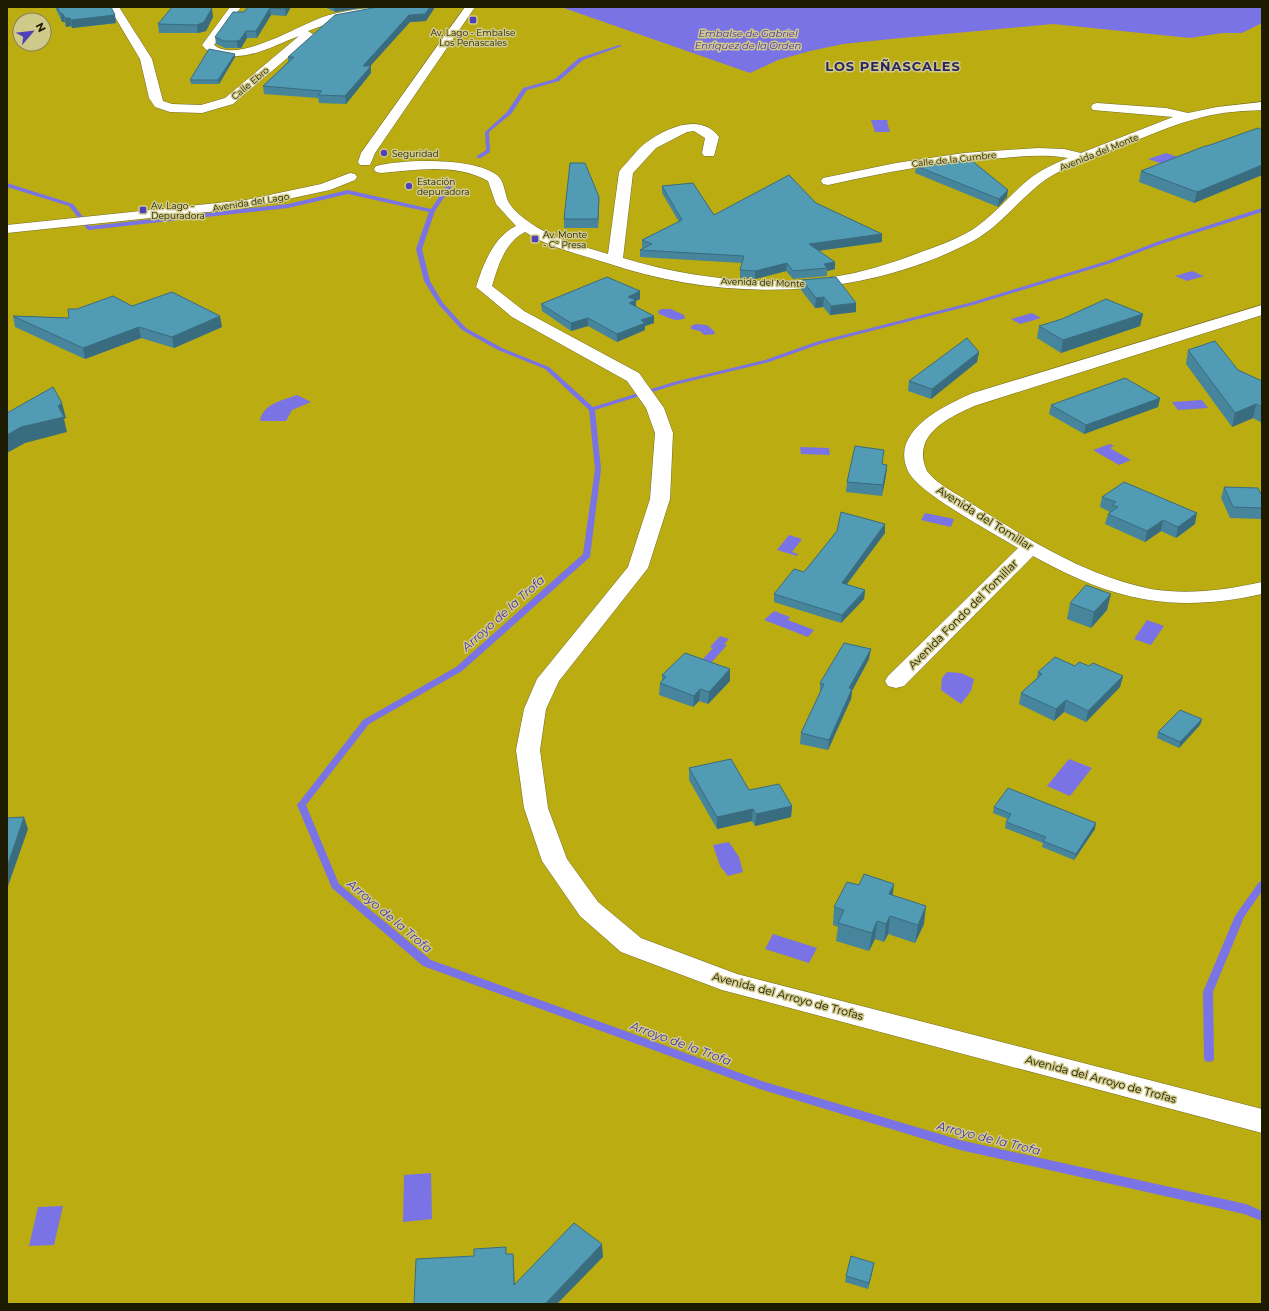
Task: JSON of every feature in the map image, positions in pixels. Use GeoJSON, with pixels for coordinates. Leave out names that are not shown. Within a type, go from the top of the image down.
{"type":"FeatureCollection","features":[{"type":"Feature","properties":{"kind":"street","name":"Calle Ebro"},"geometry":{"type":"LineString","coordinates":[[114,7],[146,59],[155,98],[159,104],[170,108],[202,109],[217,106],[229,101],[299,36],[323,21],[350,13],[391,7]]}},
{"type":"Feature","properties":{"kind":"street"},"geometry":{"type":"LineString","coordinates":[[236,7],[208,45],[211,50],[231,54],[244,53],[299,36]]}},
{"type":"Feature","properties":{"kind":"street"},"geometry":{"type":"LineString","coordinates":[[360,177],[338,173],[337,169],[352,163],[368,153],[469,7]]}},
{"type":"Feature","properties":{"kind":"street","name":"Avenida del Monte"},"geometry":{"type":"LineString","coordinates":[[1097,106],[1166,112],[1189,117]]}},
{"type":"Feature","properties":{"kind":"street","name":"Avenida del Monte"},"geometry":{"type":"LineString","coordinates":[[381,169],[448,167],[479,171],[494,179],[504,206],[525,227],[558,241],[615,261],[682,276],[745,284],[818,284],[896,266],[967,239],[992,224],[1035,182],[1054,169],[1081,157],[1189,117],[1218,110],[1262,106]]}},
{"type":"Feature","properties":{"kind":"street"},"geometry":{"type":"LineString","coordinates":[[615,261],[626,172],[650,146],[684,128],[695,127],[705,131],[712,137],[709,153]]}},
{"type":"Feature","properties":{"kind":"street","name":"Calle de la Cumbre"},"geometry":{"type":"LineString","coordinates":[[828,181],[895,165],[972,155],[1052,151],[1081,157]]}},
{"type":"Feature","properties":{"kind":"street"},"geometry":{"type":"LineString","coordinates":[[352,163],[379,165],[381,169]]}},
{"type":"Feature","properties":{"kind":"street","name":"Avenida del Lago"},"geometry":{"type":"LineString","coordinates":[[7,230],[98,218],[246,204],[325,187],[379,172],[381,169]]}},
{"type":"Feature","properties":{"kind":"street","name":"Avenida del Arroyo de Trofas"},"geometry":{"type":"LineString","coordinates":[[525,227],[516,230],[493,258],[484,287],[518,314],[633,377],[655,408],[664,433],[660,499],[638,568],[548,679],[535,709],[528,750],[536,808],[556,861],[589,909],[631,945],[732,983],[1262,1120]]}},
{"type":"Feature","properties":{"kind":"street","name":"Avenida del Tomillar"},"geometry":{"type":"LineString","coordinates":[[1262,310],[979,397],[954,407],[934,419],[919,436],[914,451],[918,472],[936,489],[1030,547],[1087,575],[1110,584],[1152,595],[1193,597],[1236,594],[1262,588]]}},
{"type":"Feature","properties":{"kind":"street","name":"Avenida Fondo del Tomillar"},"geometry":{"type":"LineString","coordinates":[[896,681],[1030,547]]}},
{"type":"Feature","properties":{"kind":"shaded area"},"geometry":{"type":"Polygon","coordinates":[[[7,7],[1262,7],[1262,1304],[7,1304],[7,7]]]}},
{"type":"Feature","properties":{"kind":"water","name":"Embalse de Gabriel Enríquez de la Orden"},"geometry":{"type":"Polygon","coordinates":[[[561,7],[1262,7],[1262,23],[1242,33],[1222,33],[1190,38],[1053,24],[891,39],[843,44],[810,51],[778,60],[750,73],[561,7]]]}},
{"type":"Feature","properties":{"kind":"water"},"geometry":{"type":"Polygon","coordinates":[[[871,120],[888,120],[887,122],[890,132],[875,132],[871,120]]]}},
{"type":"Feature","properties":{"kind":"water"},"geometry":{"type":"Polygon","coordinates":[[[1166,153],[1184,159],[1160,163],[1148,159],[1166,153]]]}},
{"type":"Feature","properties":{"kind":"water"},"geometry":{"type":"Polygon","coordinates":[[[1192,271],[1204,276],[1187,281],[1175,276],[1192,271]]]}},
{"type":"Feature","properties":{"kind":"water"},"geometry":{"type":"Polygon","coordinates":[[[662,309],[671,309],[684,315],[685,318],[675,320],[659,314],[658,311],[662,309]]]}},
{"type":"Feature","properties":{"kind":"water"},"geometry":{"type":"Polygon","coordinates":[[[1032,313],[1041,318],[1020,324],[1011,319],[1032,313]]]}},
{"type":"Feature","properties":{"kind":"water"},"geometry":{"type":"Polygon","coordinates":[[[696,324],[707,325],[714,331],[715,334],[704,335],[700,331],[691,329],[691,326],[696,324]]]}},
{"type":"Feature","properties":{"kind":"water"},"geometry":{"type":"Polygon","coordinates":[[[297,395],[311,402],[292,410],[286,421],[260,421],[265,410],[269,406],[297,395]]]}},
{"type":"Feature","properties":{"kind":"water"},"geometry":{"type":"Polygon","coordinates":[[[1202,400],[1208,408],[1178,410],[1172,402],[1202,400]]]}},
{"type":"Feature","properties":{"kind":"water"},"geometry":{"type":"Polygon","coordinates":[[[1110,444],[1114,446],[1110,448],[1131,460],[1119,465],[1093,450],[1110,444]]]}},
{"type":"Feature","properties":{"kind":"water"},"geometry":{"type":"Polygon","coordinates":[[[800,447],[829,448],[830,455],[801,454],[800,447]]]}},
{"type":"Feature","properties":{"kind":"water"},"geometry":{"type":"Polygon","coordinates":[[[925,513],[954,519],[951,527],[921,520],[925,513]]]}},
{"type":"Feature","properties":{"kind":"water"},"geometry":{"type":"Polygon","coordinates":[[[789,535],[802,539],[792,552],[798,554],[797,556],[777,550],[789,535]]]}},
{"type":"Feature","properties":{"kind":"water"},"geometry":{"type":"Polygon","coordinates":[[[774,611],[790,617],[788,620],[814,630],[808,637],[764,620],[774,611]]]}},
{"type":"Feature","properties":{"kind":"water"},"geometry":{"type":"Polygon","coordinates":[[[1147,620],[1164,626],[1151,645],[1134,639],[1147,620]]]}},
{"type":"Feature","properties":{"kind":"water"},"geometry":{"type":"Polygon","coordinates":[[[720,636],[729,639],[724,644],[727,645],[711,663],[702,660],[713,648],[710,647],[720,636]]]}},
{"type":"Feature","properties":{"kind":"water"},"geometry":{"type":"Polygon","coordinates":[[[947,672],[961,673],[974,679],[971,691],[961,704],[941,690],[942,678],[947,672]]]}},
{"type":"Feature","properties":{"kind":"water"},"geometry":{"type":"Polygon","coordinates":[[[1069,759],[1092,768],[1070,796],[1047,786],[1069,759]]]}},
{"type":"Feature","properties":{"kind":"water"},"geometry":{"type":"Polygon","coordinates":[[[729,842],[739,857],[743,872],[728,876],[720,866],[713,845],[729,842]]]}},
{"type":"Feature","properties":{"kind":"water"},"geometry":{"type":"Polygon","coordinates":[[[773,934],[817,948],[809,963],[765,949],[773,934]]]}},
{"type":"Feature","properties":{"kind":"water"},"geometry":{"type":"Polygon","coordinates":[[[431,1173],[432,1219],[403,1222],[404,1175],[431,1173]]]}},
{"type":"Feature","properties":{"kind":"water"},"geometry":{"type":"Polygon","coordinates":[[[63,1206],[54,1245],[29,1246],[38,1207],[63,1206]]]}},
{"type":"Feature","properties":{"kind":"building"},"geometry":{"type":"Polygon","coordinates":[[[57,7],[111,7],[115,15],[71,20],[70,18],[65,18],[57,7]]]}},
{"type":"Feature","properties":{"kind":"building"},"geometry":{"type":"Polygon","coordinates":[[[172,7],[212,8],[204,22],[197,25],[158,24],[172,7]]]}},
{"type":"Feature","properties":{"kind":"building"},"geometry":{"type":"Polygon","coordinates":[[[248,7],[286,7],[285,9],[270,8],[256,31],[246,31],[240,40],[224,41],[215,37],[233,12],[244,12],[248,7]]]}},
{"type":"Feature","properties":{"kind":"building"},"geometry":{"type":"Polygon","coordinates":[[[378,7],[430,7],[425,14],[409,15],[363,66],[371,66],[345,96],[318,95],[322,91],[263,86],[294,57],[288,57],[335,15],[378,7]]]}},
{"type":"Feature","properties":{"kind":"building"},"geometry":{"type":"Polygon","coordinates":[[[209,49],[235,54],[218,80],[190,80],[209,49]]]}},
{"type":"Feature","properties":{"kind":"building"},"geometry":{"type":"Polygon","coordinates":[[[1258,128],[1262,130],[1262,165],[1197,192],[1141,171],[1205,146],[1258,128]]]}},
{"type":"Feature","properties":{"kind":"building"},"geometry":{"type":"Polygon","coordinates":[[[971,160],[1008,190],[999,199],[916,166],[971,160]]]}},
{"type":"Feature","properties":{"kind":"building"},"geometry":{"type":"Polygon","coordinates":[[[570,163],[585,163],[599,197],[598,219],[564,219],[570,163]]]}},
{"type":"Feature","properties":{"kind":"building"},"geometry":{"type":"Polygon","coordinates":[[[789,175],[816,203],[882,234],[809,244],[835,262],[824,264],[827,268],[793,271],[787,263],[755,271],[740,270],[744,256],[640,250],[652,244],[642,240],[682,220],[662,186],[693,183],[714,215],[789,175]]]}},
{"type":"Feature","properties":{"kind":"building"},"geometry":{"type":"Polygon","coordinates":[[[607,277],[640,291],[628,297],[636,300],[629,303],[654,316],[641,320],[645,323],[617,334],[588,318],[571,323],[541,304],[607,277]]]}},
{"type":"Feature","properties":{"kind":"building"},"geometry":{"type":"Polygon","coordinates":[[[836,277],[856,303],[831,306],[824,297],[816,298],[802,280],[836,277]]]}},
{"type":"Feature","properties":{"kind":"building"},"geometry":{"type":"Polygon","coordinates":[[[172,292],[220,316],[172,337],[139,327],[83,348],[13,316],[69,318],[68,309],[77,309],[113,296],[132,306],[172,292]]]}},
{"type":"Feature","properties":{"kind":"building"},"geometry":{"type":"Polygon","coordinates":[[[1106,299],[1143,314],[1063,340],[1039,326],[1062,319],[1106,299]]]}},
{"type":"Feature","properties":{"kind":"building"},"geometry":{"type":"Polygon","coordinates":[[[967,338],[979,352],[932,389],[909,381],[967,338]]]}},
{"type":"Feature","properties":{"kind":"building"},"geometry":{"type":"Polygon","coordinates":[[[1215,341],[1238,370],[1262,381],[1262,407],[1256,404],[1235,413],[1188,350],[1215,341]]]}},
{"type":"Feature","properties":{"kind":"building"},"geometry":{"type":"Polygon","coordinates":[[[1125,378],[1160,398],[1086,425],[1051,405],[1125,378]]]}},
{"type":"Feature","properties":{"kind":"building"},"geometry":{"type":"Polygon","coordinates":[[[53,387],[62,403],[58,406],[64,417],[21,427],[7,435],[7,413],[53,387]]]}},
{"type":"Feature","properties":{"kind":"building"},"geometry":{"type":"Polygon","coordinates":[[[855,446],[884,450],[882,464],[887,465],[883,485],[847,482],[855,446]]]}},
{"type":"Feature","properties":{"kind":"building"},"geometry":{"type":"Polygon","coordinates":[[[1124,482],[1197,513],[1178,527],[1163,520],[1147,531],[1108,514],[1118,507],[1112,505],[1116,502],[1102,497],[1124,482]]]}},
{"type":"Feature","properties":{"kind":"building"},"geometry":{"type":"Polygon","coordinates":[[[1224,487],[1258,488],[1262,496],[1262,508],[1233,507],[1224,487]]]}},
{"type":"Feature","properties":{"kind":"building"},"geometry":{"type":"Polygon","coordinates":[[[841,512],[885,524],[842,583],[865,590],[842,615],[774,594],[794,569],[804,572],[837,531],[841,512]]]}},
{"type":"Feature","properties":{"kind":"building"},"geometry":{"type":"Polygon","coordinates":[[[1086,585],[1111,594],[1094,612],[1070,603],[1086,585]]]}},
{"type":"Feature","properties":{"kind":"building"},"geometry":{"type":"Polygon","coordinates":[[[844,643],[871,649],[849,688],[852,689],[829,740],[801,733],[824,684],[820,683],[844,643]]]}},
{"type":"Feature","properties":{"kind":"building"},"geometry":{"type":"Polygon","coordinates":[[[685,653],[730,669],[709,692],[700,689],[694,696],[660,683],[666,677],[662,675],[685,653]]]}},
{"type":"Feature","properties":{"kind":"building"},"geometry":{"type":"Polygon","coordinates":[[[1055,657],[1075,666],[1079,662],[1089,666],[1093,663],[1123,676],[1088,711],[1066,700],[1056,709],[1021,693],[1042,674],[1038,672],[1055,657]]]}},
{"type":"Feature","properties":{"kind":"building"},"geometry":{"type":"Polygon","coordinates":[[[1180,710],[1202,719],[1180,742],[1158,732],[1180,710]]]}},
{"type":"Feature","properties":{"kind":"building"},"geometry":{"type":"Polygon","coordinates":[[[731,759],[749,790],[779,784],[792,806],[756,814],[753,809],[717,817],[689,768],[731,759]]]}},
{"type":"Feature","properties":{"kind":"building"},"geometry":{"type":"Polygon","coordinates":[[[1008,788],[1096,823],[1076,854],[1043,841],[1046,837],[1006,822],[1011,814],[994,807],[1008,788]]]}},
{"type":"Feature","properties":{"kind":"building"},"geometry":{"type":"Polygon","coordinates":[[[24,817],[7,867],[7,818],[24,817]]]}},
{"type":"Feature","properties":{"kind":"building"},"geometry":{"type":"Polygon","coordinates":[[[864,874],[894,884],[889,894],[926,906],[918,925],[890,916],[886,924],[877,921],[872,933],[838,923],[844,910],[834,907],[847,882],[859,885],[864,874]]]}},
{"type":"Feature","properties":{"kind":"building"},"geometry":{"type":"Polygon","coordinates":[[[574,1223],[602,1244],[545,1304],[414,1304],[416,1259],[474,1256],[474,1249],[506,1247],[506,1254],[513,1254],[514,1285],[574,1223]]]}},
{"type":"Feature","properties":{"kind":"building"},"geometry":{"type":"Polygon","coordinates":[[[851,1256],[874,1263],[869,1283],[846,1276],[851,1256]]]}},
{"type":"Feature","properties":{"kind":"waterway"},"geometry":{"type":"LineString","coordinates":[[479,157],[488,151],[487,132],[509,113],[525,89],[557,80],[581,59],[620,46]]}},
{"type":"Feature","properties":{"kind":"waterway","name":"Arroyo de la Trofa"},"geometry":{"type":"LineString","coordinates":[[432,211],[453,180]]}},
{"type":"Feature","properties":{"kind":"waterway"},"geometry":{"type":"LineString","coordinates":[[7,185],[71,205],[89,228],[288,206],[348,192],[432,211]]}},
{"type":"Feature","properties":{"kind":"waterway"},"geometry":{"type":"LineString","coordinates":[[592,409],[676,383],[767,361],[818,343],[971,304],[1109,262],[1159,243],[1262,210]]}},
{"type":"Feature","properties":{"kind":"waterway","name":"Arroyo de la Trofa"},"geometry":{"type":"LineString","coordinates":[[432,211],[419,249],[427,281],[441,304],[464,329],[500,349],[547,368],[592,409]]}},
{"type":"Feature","properties":{"kind":"waterway","name":"Arroyo de la Trofa"},"geometry":{"type":"LineString","coordinates":[[592,409],[598,469],[587,555],[459,669],[366,722],[301,805],[335,886],[427,963],[763,1086],[960,1145],[1246,1209],[1262,1216]]}},
{"type":"Feature","properties":{"kind":"waterway"},"geometry":{"type":"LineString","coordinates":[[1209,1058],[1208,992],[1240,916],[1262,884]]}},
{"type":"Feature","properties":{"kind":"place","name":"Av. Lago - Embalse Los Peñascales"},"geometry":{"type":"Point","coordinates":[473,20]}},
{"type":"Feature","properties":{"kind":"place","name":"Seguridad"},"geometry":{"type":"Point","coordinates":[384,153]}},
{"type":"Feature","properties":{"kind":"place","name":"Estación depuradora"},"geometry":{"type":"Point","coordinates":[409,186]}},
{"type":"Feature","properties":{"kind":"place","name":"Av. Lago - Depuradora"},"geometry":{"type":"Point","coordinates":[143,210]}},
{"type":"Feature","properties":{"kind":"place","name":"Av. Monte - Cº Presa"},"geometry":{"type":"Point","coordinates":[535,239]}},
{"type":"Feature","properties":{"kind":"district","name":"LOS PEÑASCALES"},"geometry":{"type":"Point","coordinates":[893,66]}}]}
